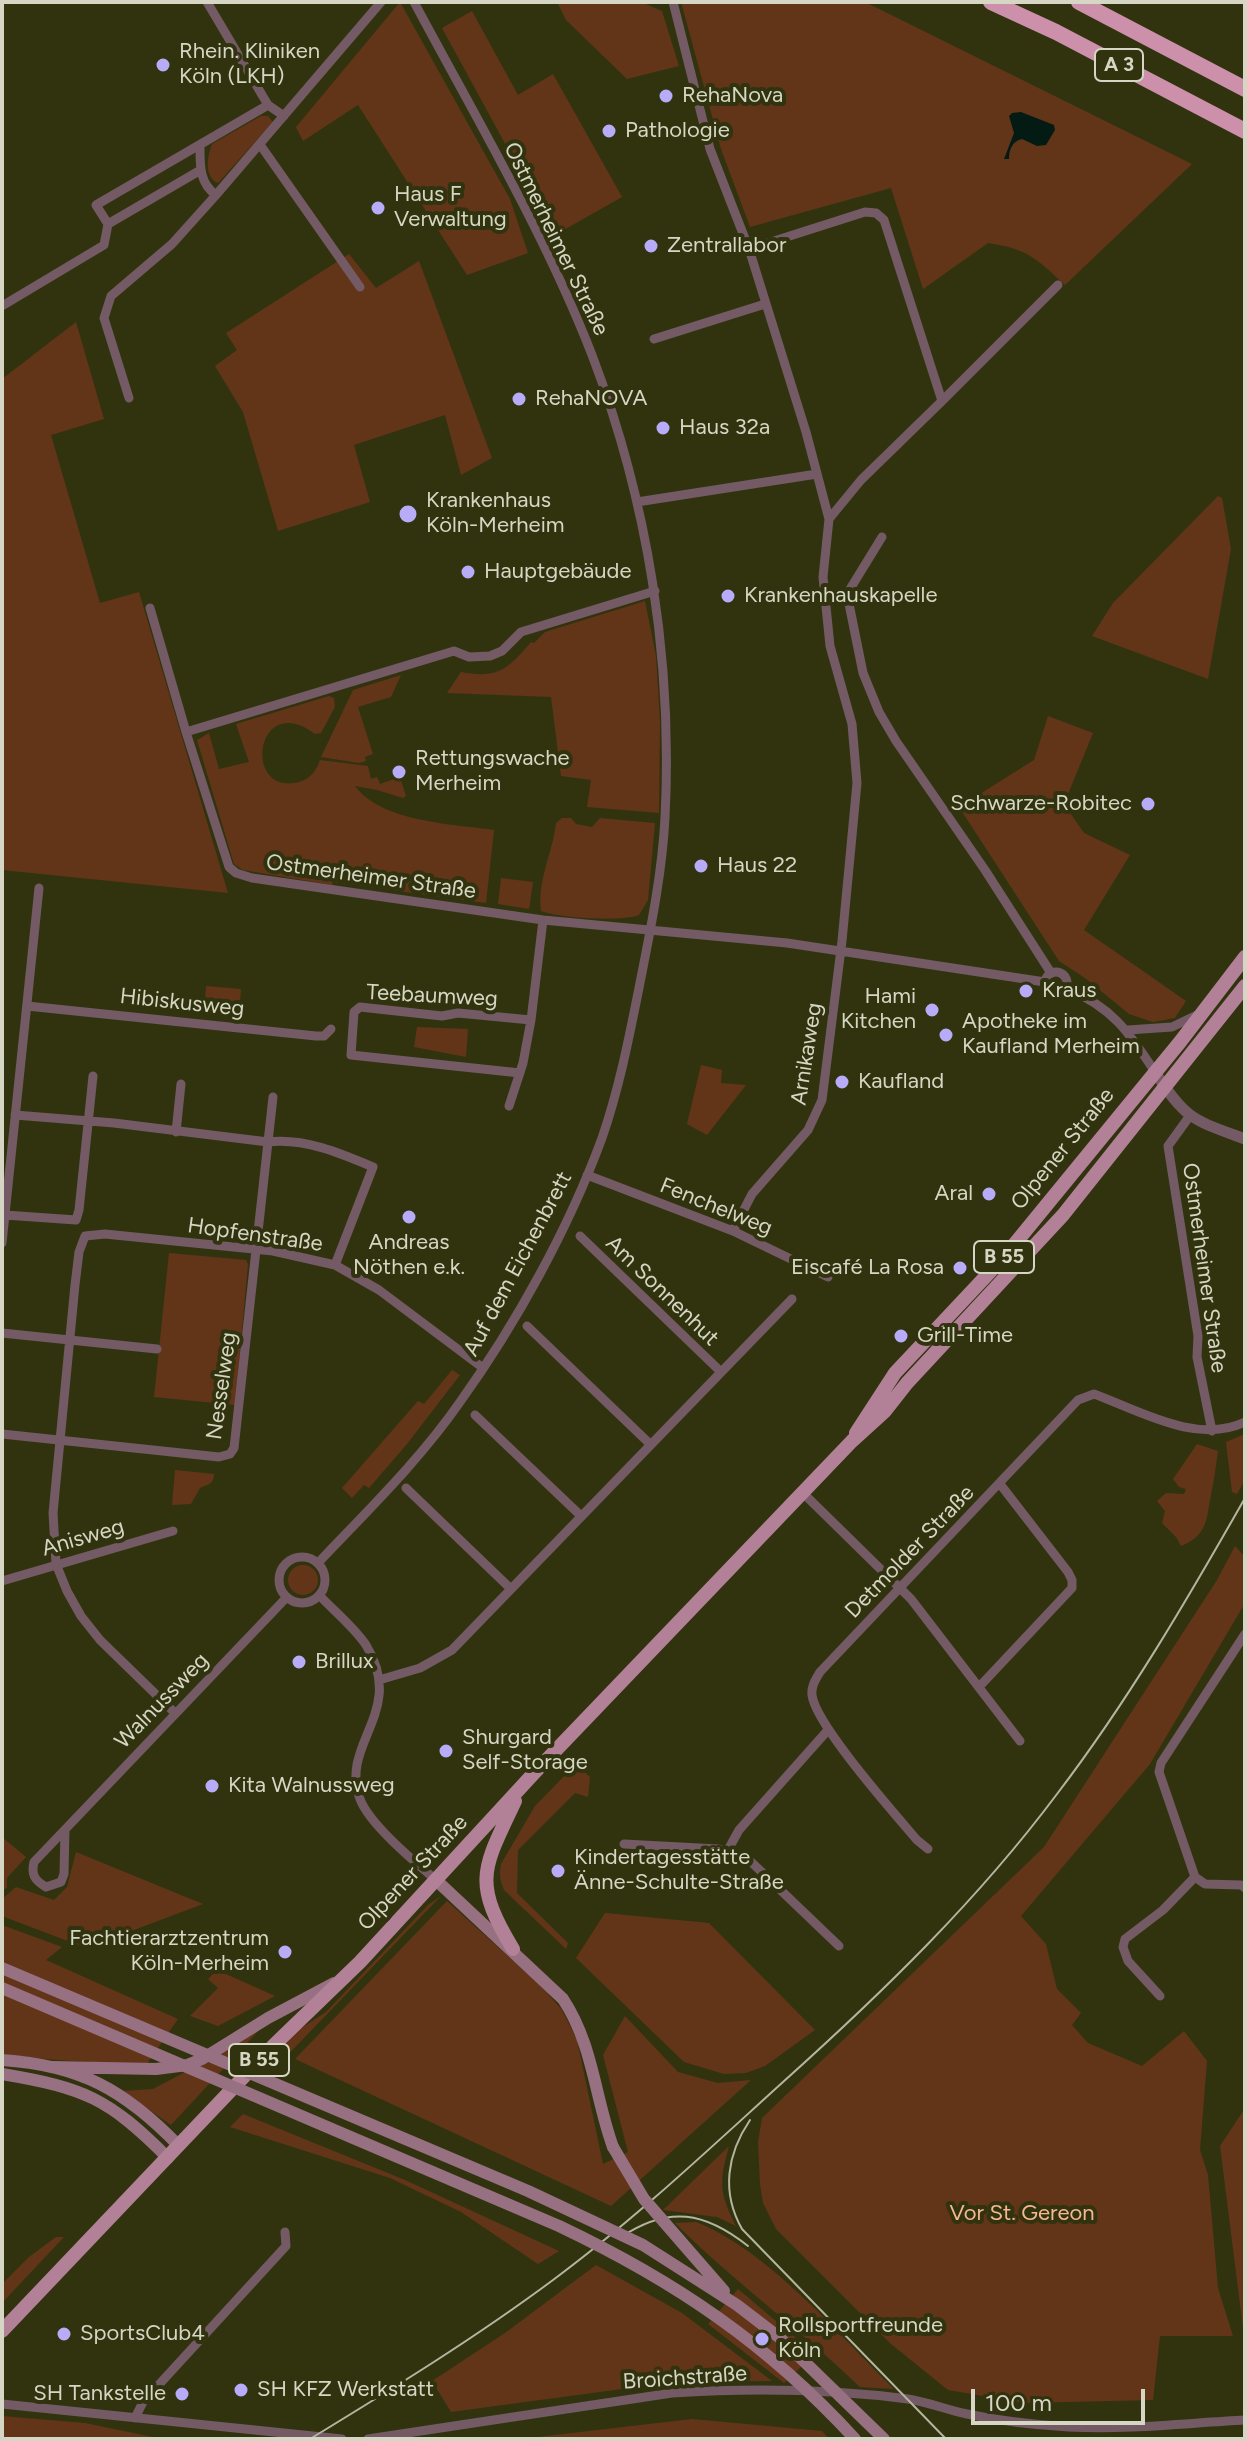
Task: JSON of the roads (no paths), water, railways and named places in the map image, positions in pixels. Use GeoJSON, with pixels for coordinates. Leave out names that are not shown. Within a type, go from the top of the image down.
{"type":"FeatureCollection","features":[{"type":"Feature","properties":{"kind":"highway","name":"A 3"},"geometry":{"type":"LineString","coordinates":[[991,2],[1056,32],[1245,131]]}},
{"type":"Feature","properties":{"kind":"highway","name":"A 3"},"geometry":{"type":"LineString","coordinates":[[1079,2],[1245,89]]}},
{"type":"Feature","properties":{"kind":"main road","name":"Olpener Straße"},"geometry":{"type":"LineString","coordinates":[[852,1441],[895,1373],[1004,1257],[1245,957]]}},
{"type":"Feature","properties":{"kind":"main road","name":"Olpener Straße"},"geometry":{"type":"LineString","coordinates":[[2,2331],[274,2045],[343,1978],[852,1441],[885,1411],[907,1383],[1040,1241],[1245,986]]}},
{"type":"Feature","properties":{"kind":"main road"},"geometry":{"type":"LineString","coordinates":[[895,1373],[891,1381],[895,1387],[900,1388],[907,1383]]}},
{"type":"Feature","properties":{"kind":"main road","name":"B 55"},"geometry":{"type":"LineString","coordinates":[[513,1949],[488,1903],[486,1877],[490,1855],[522,1788]]}},
{"type":"Feature","properties":{"kind":"main road"},"geometry":{"type":"LineString","coordinates":[[436,1880],[555,1990],[575,2019],[587,2049],[613,2147],[644,2199],[737,2305]]}},
{"type":"Feature","properties":{"kind":"main road"},"geometry":{"type":"LineString","coordinates":[[2,1968],[586,2217],[643,2245],[737,2305],[801,2356],[884,2439]]}},
{"type":"Feature","properties":{"kind":"main road"},"geometry":{"type":"LineString","coordinates":[[2,2060],[52,2067],[156,2069],[187,2065],[343,1978]]}},
{"type":"Feature","properties":{"kind":"main road"},"geometry":{"type":"LineString","coordinates":[[2,1988],[559,2226],[630,2261],[740,2331],[785,2369],[855,2439]]}},
{"type":"Feature","properties":{"kind":"main road"},"geometry":{"type":"LineString","coordinates":[[52,2067],[88,2078],[122,2096],[148,2115],[179,2146]]}},
{"type":"Feature","properties":{"kind":"main road"},"geometry":{"type":"LineString","coordinates":[[2,2074],[50,2082],[91,2095],[128,2119],[168,2158]]}},
{"type":"Feature","properties":{"kind":"street"},"geometry":{"type":"LineString","coordinates":[[207,2],[268,105],[284,116]]}},
{"type":"Feature","properties":{"kind":"street"},"geometry":{"type":"LineString","coordinates":[[129,398],[105,326],[107,302],[172,244],[261,146],[381,2]]}},
{"type":"Feature","properties":{"kind":"street","name":"Ostmerheimer Straße"},"geometry":{"type":"LineString","coordinates":[[414,2],[520,196],[558,276],[602,384],[637,502],[655,591],[664,687],[665,804],[651,930]]}},
{"type":"Feature","properties":{"kind":"street"},"geometry":{"type":"LineString","coordinates":[[673,2],[710,149],[749,249],[829,519],[823,577],[829,633],[852,724],[857,783],[839,951]]}},
{"type":"Feature","properties":{"kind":"street"},"geometry":{"type":"LineString","coordinates":[[2,306],[104,245],[108,224],[96,205],[268,105]]}},
{"type":"Feature","properties":{"kind":"street"},"geometry":{"type":"LineString","coordinates":[[200,146],[199,171],[208,190],[216,195]]}},
{"type":"Feature","properties":{"kind":"street"},"geometry":{"type":"LineString","coordinates":[[261,146],[360,287]]}},
{"type":"Feature","properties":{"kind":"street"},"geometry":{"type":"LineString","coordinates":[[108,224],[199,171]]}},
{"type":"Feature","properties":{"kind":"street"},"geometry":{"type":"LineString","coordinates":[[749,249],[865,212],[876,213],[884,220],[942,401]]}},
{"type":"Feature","properties":{"kind":"street"},"geometry":{"type":"LineString","coordinates":[[829,519],[861,480],[1058,285]]}},
{"type":"Feature","properties":{"kind":"street"},"geometry":{"type":"LineString","coordinates":[[654,339],[765,304]]}},
{"type":"Feature","properties":{"kind":"street"},"geometry":{"type":"LineString","coordinates":[[637,502],[817,474]]}},
{"type":"Feature","properties":{"kind":"street"},"geometry":{"type":"LineString","coordinates":[[882,537],[847,594],[863,673],[879,712],[896,741],[985,870],[1048,978],[1046,988],[1054,994],[1066,988],[1064,975],[1058,972],[1048,978]]}},
{"type":"Feature","properties":{"kind":"street"},"geometry":{"type":"LineString","coordinates":[[186,732],[454,651],[476,658],[496,655],[521,632],[655,591]]}},
{"type":"Feature","properties":{"kind":"street","name":"Ostmerheimer Straße"},"geometry":{"type":"LineString","coordinates":[[150,608],[225,858],[236,873],[252,878],[543,920],[787,943],[1048,978]]}},
{"type":"Feature","properties":{"kind":"street"},"geometry":{"type":"LineString","coordinates":[[2,1243],[39,888]]}},
{"type":"Feature","properties":{"kind":"street"},"geometry":{"type":"LineString","coordinates":[[509,1106],[520,1073],[531,1020],[543,920]]}},
{"type":"Feature","properties":{"kind":"street","name":"Auf dem Eichenbrett"},"geometry":{"type":"LineString","coordinates":[[318,1563],[432,1440],[483,1368],[536,1279],[587,1175],[603,1133],[629,1037],[651,930]]}},
{"type":"Feature","properties":{"kind":"street","name":"Arnikaweg"},"geometry":{"type":"LineString","coordinates":[[733,1231],[752,1194],[803,1137],[822,1100],[839,951]]}},
{"type":"Feature","properties":{"kind":"street"},"geometry":{"type":"LineString","coordinates":[[1066,988],[1087,997],[1128,1030],[1165,1087],[1189,1117],[1245,1139]]}},
{"type":"Feature","properties":{"kind":"street","name":"Hibiskusweg"},"geometry":{"type":"LineString","coordinates":[[27,1006],[316,1036],[324,1036],[331,1029]]}},
{"type":"Feature","properties":{"kind":"street","name":"Teebaumweg"},"geometry":{"type":"LineString","coordinates":[[520,1073],[351,1055],[354,1012],[360,1007],[442,1016],[458,1013],[531,1020]]}},
{"type":"Feature","properties":{"kind":"street"},"geometry":{"type":"LineString","coordinates":[[1128,1030],[1172,1027],[1201,1013]]}},
{"type":"Feature","properties":{"kind":"street"},"geometry":{"type":"LineString","coordinates":[[93,1076],[76,1220],[85,1236],[79,1252],[53,1513],[56,1564],[81,1616],[100,1640],[175,1713]]}},
{"type":"Feature","properties":{"kind":"street"},"geometry":{"type":"LineString","coordinates":[[176,1132],[181,1084]]}},
{"type":"Feature","properties":{"kind":"street"},"geometry":{"type":"LineString","coordinates":[[255,1250],[273,1097]]}},
{"type":"Feature","properties":{"kind":"street"},"geometry":{"type":"LineString","coordinates":[[15,1115],[114,1123],[268,1142],[282,1140],[354,1157],[373,1167],[335,1265]]}},
{"type":"Feature","properties":{"kind":"street","name":"Ostmerheimer Straße"},"geometry":{"type":"LineString","coordinates":[[1189,1117],[1168,1146],[1198,1336],[1197,1357],[1212,1431]]}},
{"type":"Feature","properties":{"kind":"street","name":"Fenchelweg"},"geometry":{"type":"LineString","coordinates":[[587,1175],[733,1231],[828,1277]]}},
{"type":"Feature","properties":{"kind":"street"},"geometry":{"type":"LineString","coordinates":[[5,1215],[76,1220]]}},
{"type":"Feature","properties":{"kind":"street","name":"Hopfenstraße"},"geometry":{"type":"LineString","coordinates":[[85,1236],[105,1234],[255,1250],[335,1265],[379,1290],[483,1368]]}},
{"type":"Feature","properties":{"kind":"street","name":"Am Sonnenhut"},"geometry":{"type":"LineString","coordinates":[[580,1236],[720,1371]]}},
{"type":"Feature","properties":{"kind":"street","name":"Nesselweg"},"geometry":{"type":"LineString","coordinates":[[61,1439],[219,1457],[230,1454],[236,1442],[255,1250]]}},
{"type":"Feature","properties":{"kind":"street","name":"Am Sonnenhut"},"geometry":{"type":"LineString","coordinates":[[379,1680],[420,1668],[444,1656],[792,1299]]}},
{"type":"Feature","properties":{"kind":"street"},"geometry":{"type":"LineString","coordinates":[[527,1326],[650,1444]]}},
{"type":"Feature","properties":{"kind":"street"},"geometry":{"type":"LineString","coordinates":[[2,1333],[157,1349]]}},
{"type":"Feature","properties":{"kind":"street","name":"Detmolder Straße"},"geometry":{"type":"LineString","coordinates":[[928,1849],[917,1840],[828,1730],[812,1696],[814,1682],[820,1672],[1078,1400],[1094,1394],[1184,1428],[1212,1431]]}},
{"type":"Feature","properties":{"kind":"street"},"geometry":{"type":"LineString","coordinates":[[475,1415],[580,1515]]}},
{"type":"Feature","properties":{"kind":"street"},"geometry":{"type":"LineString","coordinates":[[1212,1431],[1245,1422]]}},
{"type":"Feature","properties":{"kind":"street"},"geometry":{"type":"LineString","coordinates":[[2,1434],[61,1439]]}},
{"type":"Feature","properties":{"kind":"street"},"geometry":{"type":"LineString","coordinates":[[979,1687],[1072,1588],[1068,1572],[1000,1484]]}},
{"type":"Feature","properties":{"kind":"street"},"geometry":{"type":"LineString","coordinates":[[406,1488],[511,1589]]}},
{"type":"Feature","properties":{"kind":"street"},"geometry":{"type":"LineString","coordinates":[[803,1493],[911,1599],[1020,1741]]}},
{"type":"Feature","properties":{"kind":"street","name":"Anisweg"},"geometry":{"type":"LineString","coordinates":[[2,1581],[173,1531]]}},
{"type":"Feature","properties":{"kind":"street"},"geometry":{"type":"LineString","coordinates":[[302,1557],[318,1563],[325,1579],[319,1595],[300,1603],[287,1597],[280,1584],[281,1570],[285,1564],[302,1557]]}},
{"type":"Feature","properties":{"kind":"street"},"geometry":{"type":"LineString","coordinates":[[319,1595],[366,1645],[379,1680],[377,1713],[360,1749],[356,1767],[359,1799],[372,1819],[436,1880]]}},
{"type":"Feature","properties":{"kind":"street","name":"Walnussweg"},"geometry":{"type":"LineString","coordinates":[[65,1830],[64,1874],[61,1882],[46,1887],[34,1877],[34,1862],[287,1597]]}},
{"type":"Feature","properties":{"kind":"street"},"geometry":{"type":"LineString","coordinates":[[1245,1634],[1161,1763],[1159,1772],[1195,1877],[1205,1884],[1241,1885],[1245,1888]]}},
{"type":"Feature","properties":{"kind":"street"},"geometry":{"type":"LineString","coordinates":[[728,1850],[739,1830],[828,1730]]}},
{"type":"Feature","properties":{"kind":"street"},"geometry":{"type":"LineString","coordinates":[[624,1844],[728,1850],[746,1857],[839,1946]]}},
{"type":"Feature","properties":{"kind":"street"},"geometry":{"type":"LineString","coordinates":[[1160,1996],[1128,1961],[1123,1947],[1125,1939],[1163,1910],[1195,1877]]}},
{"type":"Feature","properties":{"kind":"street"},"geometry":{"type":"LineString","coordinates":[[135,2418],[143,2402],[286,2246],[285,2232]]}},
{"type":"Feature","properties":{"kind":"street","name":"Broichstraße"},"geometry":{"type":"LineString","coordinates":[[368,2439],[672,2393],[709,2391],[775,2390],[909,2399],[967,2414],[1068,2427],[1245,2420]]}},
{"type":"Feature","properties":{"kind":"street"},"geometry":{"type":"LineString","coordinates":[[2,2404],[342,2439]]}},
{"type":"Feature","properties":{"kind":"tram line"},"geometry":{"type":"LineString","coordinates":[[310,2439],[463,2343],[583,2257],[727,2133],[927,1945],[994,1872],[1083,1759],[1156,1649],[1245,1498]]}},
{"type":"Feature","properties":{"kind":"tram line"},"geometry":{"type":"LineString","coordinates":[[750,2120],[736,2146],[730,2173],[731,2201],[742,2229],[946,2439]]}},
{"type":"Feature","properties":{"kind":"tram line"},"geometry":{"type":"LineString","coordinates":[[621,2237],[655,2220],[686,2217],[717,2226],[748,2246]]}},
{"type":"Feature","properties":{"kind":"place","name":"Rhein. Kliniken Köln (LKH)"},"geometry":{"type":"Point","coordinates":[163,65]}},
{"type":"Feature","properties":{"kind":"place","name":"RehaNova"},"geometry":{"type":"Point","coordinates":[666,96]}},
{"type":"Feature","properties":{"kind":"place","name":"Pathologie"},"geometry":{"type":"Point","coordinates":[609,131]}},
{"type":"Feature","properties":{"kind":"place","name":"Haus F Verwaltung"},"geometry":{"type":"Point","coordinates":[378,208]}},
{"type":"Feature","properties":{"kind":"place","name":"Zentrallabor"},"geometry":{"type":"Point","coordinates":[651,246]}},
{"type":"Feature","properties":{"kind":"place","name":"RehaNOVA"},"geometry":{"type":"Point","coordinates":[519,399]}},
{"type":"Feature","properties":{"kind":"place","name":"Haus 32a"},"geometry":{"type":"Point","coordinates":[663,428]}},
{"type":"Feature","properties":{"kind":"place","name":"Krankenhaus Köln-Merheim"},"geometry":{"type":"Point","coordinates":[408,514]}},
{"type":"Feature","properties":{"kind":"place","name":"Hauptgebäude"},"geometry":{"type":"Point","coordinates":[468,572]}},
{"type":"Feature","properties":{"kind":"place","name":"Krankenhauskapelle"},"geometry":{"type":"Point","coordinates":[728,596]}},
{"type":"Feature","properties":{"kind":"place","name":"Rettungswache Merheim"},"geometry":{"type":"Point","coordinates":[399,772]}},
{"type":"Feature","properties":{"kind":"place","name":"Schwarze-Robitec"},"geometry":{"type":"Point","coordinates":[1148,804]}},
{"type":"Feature","properties":{"kind":"place","name":"Haus 22"},"geometry":{"type":"Point","coordinates":[701,866]}},
{"type":"Feature","properties":{"kind":"place","name":"Kraus"},"geometry":{"type":"Point","coordinates":[1026,991]}},
{"type":"Feature","properties":{"kind":"place","name":"Hami Kitchen"},"geometry":{"type":"Point","coordinates":[932,1010]}},
{"type":"Feature","properties":{"kind":"place","name":"Apotheke im Kaufland Merheim"},"geometry":{"type":"Point","coordinates":[946,1035]}},
{"type":"Feature","properties":{"kind":"place","name":"Kaufland"},"geometry":{"type":"Point","coordinates":[842,1082]}},
{"type":"Feature","properties":{"kind":"place","name":"Aral"},"geometry":{"type":"Point","coordinates":[989,1194]}},
{"type":"Feature","properties":{"kind":"place","name":"Andreas Nöthen e.k."},"geometry":{"type":"Point","coordinates":[409,1217]}},
{"type":"Feature","properties":{"kind":"place","name":"Eiscafé La Rosa"},"geometry":{"type":"Point","coordinates":[960,1268]}},
{"type":"Feature","properties":{"kind":"place","name":"Grill-Time"},"geometry":{"type":"Point","coordinates":[901,1336]}},
{"type":"Feature","properties":{"kind":"place","name":"Brillux"},"geometry":{"type":"Point","coordinates":[299,1662]}},
{"type":"Feature","properties":{"kind":"place","name":"Shurgard Self-Storage"},"geometry":{"type":"Point","coordinates":[446,1751]}},
{"type":"Feature","properties":{"kind":"place","name":"Kita Walnussweg"},"geometry":{"type":"Point","coordinates":[212,1786]}},
{"type":"Feature","properties":{"kind":"place","name":"Kindertagesstätte Änne-Schulte-Straße"},"geometry":{"type":"Point","coordinates":[558,1871]}},
{"type":"Feature","properties":{"kind":"place","name":"Fachtierarztzentrum Köln-Merheim"},"geometry":{"type":"Point","coordinates":[285,1952]}},
{"type":"Feature","properties":{"kind":"place","name":"SportsClub4"},"geometry":{"type":"Point","coordinates":[64,2334]}},
{"type":"Feature","properties":{"kind":"place","name":"Rollsportfreunde Köln"},"geometry":{"type":"Point","coordinates":[762,2339]}},
{"type":"Feature","properties":{"kind":"place","name":"SH KFZ Werkstatt"},"geometry":{"type":"Point","coordinates":[241,2390]}},
{"type":"Feature","properties":{"kind":"place","name":"SH Tankstelle"},"geometry":{"type":"Point","coordinates":[182,2394]}},
{"type":"Feature","properties":{"kind":"park label","name":"Vor St. Gereon"},"geometry":{"type":"Point","coordinates":[1022,2214]}}]}
